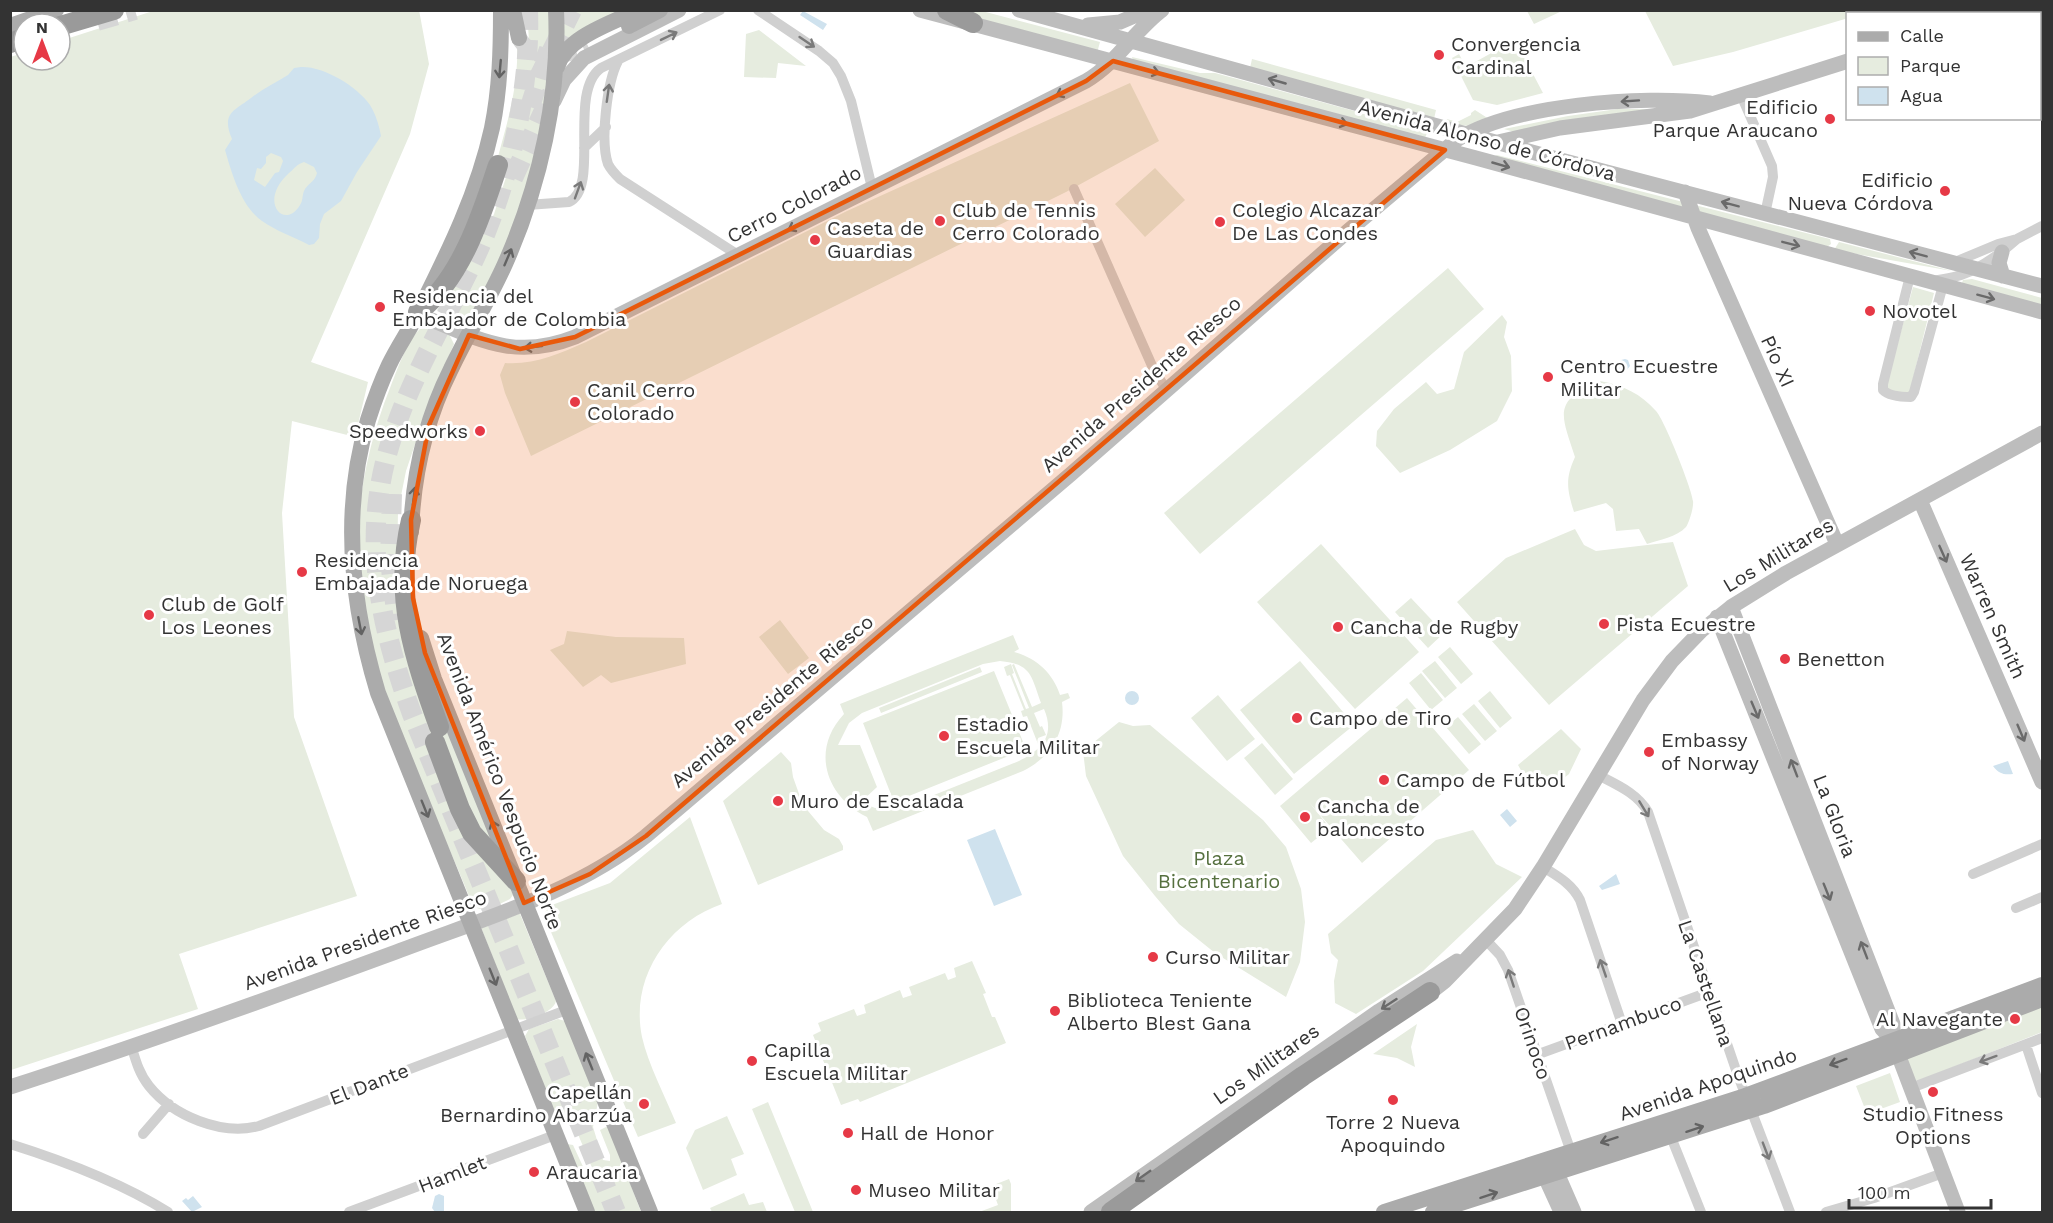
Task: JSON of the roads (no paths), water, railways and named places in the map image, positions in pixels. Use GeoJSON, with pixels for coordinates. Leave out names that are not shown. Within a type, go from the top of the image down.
{"type":"FeatureCollection","features":[{"type":"Feature","properties":{"kind":"highway"},"geometry":{"type":"LineString","coordinates":[[72,22],[114,10]]}},
{"type":"Feature","properties":{"kind":"highway"},"geometry":{"type":"LineString","coordinates":[[947,10],[973,23]]}},
{"type":"Feature","properties":{"kind":"highway"},"geometry":{"type":"LineString","coordinates":[[418,313],[445,284],[456,268],[483,210],[498,165]]}},
{"type":"Feature","properties":{"kind":"highway"},"geometry":{"type":"LineString","coordinates":[[411,520],[404,561],[406,614],[417,665],[437,735],[467,824],[478,840],[516,881]]}},
{"type":"Feature","properties":{"kind":"highway"},"geometry":{"type":"LineString","coordinates":[[1111,1212],[1294,1083],[1430,992]]}},
{"type":"Feature","properties":{"kind":"main road"},"geometry":{"type":"LineString","coordinates":[[10,26],[56,10]]}},
{"type":"Feature","properties":{"kind":"main road"},"geometry":{"type":"LineString","coordinates":[[501,10],[499,80],[493,121],[485,153],[462,221],[418,313],[390,363],[368,422],[353,512],[354,585],[363,639],[378,693],[587,1212]]}},
{"type":"Feature","properties":{"kind":"main road"},"geometry":{"type":"LineString","coordinates":[[513,10],[519,38]]}},
{"type":"Feature","properties":{"kind":"main road","name":"Avenida Américo Vespucio Norte"},"geometry":{"type":"LineString","coordinates":[[556,10],[555,74],[540,160],[527,205],[505,264],[450,369],[429,425],[418,467],[411,520],[410,560],[413,598],[425,653],[650,1212]]}},
{"type":"Feature","properties":{"kind":"main road"},"geometry":{"type":"LineString","coordinates":[[555,74],[561,55],[571,45],[639,10]]}},
{"type":"Feature","properties":{"kind":"main road"},"geometry":{"type":"LineString","coordinates":[[588,46],[660,10]]}},
{"type":"Feature","properties":{"kind":"main road"},"geometry":{"type":"LineString","coordinates":[[550,110],[564,80],[584,58],[679,10]]}},
{"type":"Feature","properties":{"kind":"main road","name":"Avenida Alonso de Córdova"},"geometry":{"type":"LineString","coordinates":[[920,10],[2043,312]]}},
{"type":"Feature","properties":{"kind":"main road","name":"Avenida Alonso de Córdova"},"geometry":{"type":"LineString","coordinates":[[1019,10],[1557,159],[2043,286]]}},
{"type":"Feature","properties":{"kind":"main road"},"geometry":{"type":"LineString","coordinates":[[1077,26],[1120,21],[1148,10]]}},
{"type":"Feature","properties":{"kind":"main road","name":"Cerro Colorado"},"geometry":{"type":"LineString","coordinates":[[418,313],[498,345],[520,349],[542,347],[563,341],[1086,81],[1113,61],[1148,21],[1162,10]]}},
{"type":"Feature","properties":{"kind":"main road","name":"Avenida Presidente Riesco"},"geometry":{"type":"LineString","coordinates":[[1445,150],[1470,148],[1560,128],[1689,111],[1846,62]]}},
{"type":"Feature","properties":{"kind":"main road","name":"Avenida Presidente Riesco"},"geometry":{"type":"LineString","coordinates":[[10,1087],[132,1048],[524,903],[590,874],[633,846],[1167,390],[1340,239],[1466,134],[1514,118],[1602,103],[1654,99],[1710,103]]}},
{"type":"Feature","properties":{"kind":"main road"},"geometry":{"type":"LineString","coordinates":[[1557,159],[1552,153],[1550,141],[1560,128]]}},
{"type":"Feature","properties":{"kind":"main road","name":"Pío XI"},"geometry":{"type":"LineString","coordinates":[[1685,192],[1707,251],[1837,544]]}},
{"type":"Feature","properties":{"kind":"main road"},"geometry":{"type":"LineString","coordinates":[[1707,251],[1709,244],[1717,234],[1730,228]]}},
{"type":"Feature","properties":{"kind":"main road"},"geometry":{"type":"LineString","coordinates":[[2002,252],[1999,263],[2003,276]]}},
{"type":"Feature","properties":{"kind":"main road","name":"Los Militares"},"geometry":{"type":"LineString","coordinates":[[1125,1212],[1388,1026],[1445,981],[1515,909],[1544,867],[1658,678],[1686,645],[1717,617],[1837,544],[2043,433]]}},
{"type":"Feature","properties":{"kind":"main road","name":"Warren Smith"},"geometry":{"type":"LineString","coordinates":[[1920,500],[2043,782]]}},
{"type":"Feature","properties":{"kind":"main road","name":"La Gloria"},"geometry":{"type":"LineString","coordinates":[[1731,607],[1756,671],[1773,734],[1870,983],[1882,1029],[1896,1049],[1958,1212]]}},
{"type":"Feature","properties":{"kind":"main road","name":"La Gloria"},"geometry":{"type":"LineString","coordinates":[[1717,617],[1741,677],[1773,734]]}},
{"type":"Feature","properties":{"kind":"main road"},"geometry":{"type":"LineString","coordinates":[[1741,677],[1756,671]]}},
{"type":"Feature","properties":{"kind":"main road","name":"Los Militares"},"geometry":{"type":"LineString","coordinates":[[1091,1212],[1379,1011],[1468,955]]}},
{"type":"Feature","properties":{"kind":"main road","name":"Avenida Apoquindo"},"geometry":{"type":"LineString","coordinates":[[1896,1049],[2043,986]]}},
{"type":"Feature","properties":{"kind":"main road","name":"Avenida Apoquindo"},"geometry":{"type":"LineString","coordinates":[[1433,1212],[1671,1137],[1748,1103],[2043,999]]}},
{"type":"Feature","properties":{"kind":"main road","name":"Avenida Apoquindo"},"geometry":{"type":"LineString","coordinates":[[1384,1212],[1570,1152],[1748,1103]]}},
{"type":"Feature","properties":{"kind":"main road"},"geometry":{"type":"LineString","coordinates":[[1551,1175],[1561,1212]]}},
{"type":"Feature","properties":{"kind":"main road"},"geometry":{"type":"LineString","coordinates":[[1551,1175],[1574,1212]]}},
{"type":"Feature","properties":{"kind":"street"},"geometry":{"type":"LineString","coordinates":[[527,205],[560,204],[574,200],[580,189],[585,102],[589,82],[597,71],[720,10]]}},
{"type":"Feature","properties":{"kind":"street"},"geometry":{"type":"LineString","coordinates":[[758,10],[819,51],[833,63],[842,76],[854,111],[872,188]]}},
{"type":"Feature","properties":{"kind":"street"},"geometry":{"type":"LineString","coordinates":[[618,61],[608,92],[606,127],[608,162],[616,176],[738,255]]}},
{"type":"Feature","properties":{"kind":"street"},"geometry":{"type":"LineString","coordinates":[[1741,95],[1772,166],[1773,177],[1765,214]]}},
{"type":"Feature","properties":{"kind":"street"},"geometry":{"type":"LineString","coordinates":[[584,148],[606,127]]}},
{"type":"Feature","properties":{"kind":"street"},"geometry":{"type":"LineString","coordinates":[[1074,189],[1153,368],[1167,390]]}},
{"type":"Feature","properties":{"kind":"street"},"geometry":{"type":"LineString","coordinates":[[1952,262],[2017,239],[2043,226]]}},
{"type":"Feature","properties":{"kind":"street"},"geometry":{"type":"LineString","coordinates":[[1910,276],[1882,384],[1882,390],[1886,393],[1905,397],[1911,397],[1914,392],[1937,283],[1975,269],[2002,252],[2017,239]]}},
{"type":"Feature","properties":{"kind":"street","name":"La Castellana"},"geometry":{"type":"LineString","coordinates":[[1598,775],[1632,794],[1642,802],[1648,812],[1748,1103],[1790,1212]]}},
{"type":"Feature","properties":{"kind":"street"},"geometry":{"type":"LineString","coordinates":[[1973,874],[2043,844]]}},
{"type":"Feature","properties":{"kind":"street"},"geometry":{"type":"LineString","coordinates":[[1544,867],[1565,881],[1577,895],[1622,1023]]}},
{"type":"Feature","properties":{"kind":"street"},"geometry":{"type":"LineString","coordinates":[[2016,908],[2043,897]]}},
{"type":"Feature","properties":{"kind":"street","name":"Orinoco"},"geometry":{"type":"LineString","coordinates":[[1485,939],[1500,955],[1508,970],[1570,1152]]}},
{"type":"Feature","properties":{"kind":"street","name":"Pernambuco"},"geometry":{"type":"LineString","coordinates":[[1536,1054],[1709,992]]}},
{"type":"Feature","properties":{"kind":"street","name":"El Dante"},"geometry":{"type":"LineString","coordinates":[[132,1048],[140,1071],[148,1084],[169,1104],[191,1116],[220,1127],[252,1128],[569,1009]]}},
{"type":"Feature","properties":{"kind":"street"},"geometry":{"type":"LineString","coordinates":[[1911,1088],[2043,1038]]}},
{"type":"Feature","properties":{"kind":"street"},"geometry":{"type":"LineString","coordinates":[[2026,1045],[2043,1093]]}},
{"type":"Feature","properties":{"kind":"street"},"geometry":{"type":"LineString","coordinates":[[143,1134],[169,1104]]}},
{"type":"Feature","properties":{"kind":"street","name":"Hamlet"},"geometry":{"type":"LineString","coordinates":[[350,1212],[555,1136]]}},
{"type":"Feature","properties":{"kind":"street"},"geometry":{"type":"LineString","coordinates":[[1671,1137],[1701,1212]]}},
{"type":"Feature","properties":{"kind":"street"},"geometry":{"type":"LineString","coordinates":[[10,1144],[54,1158],[136,1194],[168,1212]]}},
{"type":"Feature","properties":{"kind":"street"},"geometry":{"type":"LineString","coordinates":[[1826,1212],[1874,1198],[1943,1173]]}},
{"type":"Feature","properties":{"kind":"water"},"geometry":{"type":"Polygon","coordinates":[[[803,11],[827,24],[823,30],[800,15],[803,11]]]}},
{"type":"Feature","properties":{"kind":"water"},"geometry":{"type":"Polygon","coordinates":[[[294,68],[319,70],[339,78],[357,91],[370,105],[381,136],[341,201],[324,214],[320,224],[319,238],[314,244],[309,245],[273,228],[255,215],[238,189],[225,150],[232,139],[228,123],[231,114],[239,106],[288,75],[294,68]],[[271,153],[266,157],[266,163],[261,169],[257,168],[254,180],[265,187],[275,173],[279,172],[283,161],[281,157],[271,153]],[[304,162],[289,173],[275,194],[274,203],[281,214],[287,215],[294,212],[301,203],[305,189],[316,176],[314,167],[304,162]]]}},
{"type":"Feature","properties":{"kind":"water"},"geometry":{"type":"Polygon","coordinates":[[[1628,360],[1630,366],[1626,371],[1612,370],[1607,373],[1605,371],[1606,364],[1628,360]]]}},
{"type":"Feature","properties":{"kind":"water"},"geometry":{"type":"Polygon","coordinates":[[[1132,691],[1137,693],[1139,698],[1137,703],[1132,705],[1127,703],[1125,698],[1127,693],[1132,691]]]}},
{"type":"Feature","properties":{"kind":"water"},"geometry":{"type":"Polygon","coordinates":[[[2008,761],[2013,774],[1997,771],[1993,766],[2008,761]]]}},
{"type":"Feature","properties":{"kind":"water"},"geometry":{"type":"Polygon","coordinates":[[[1507,809],[1517,821],[1510,827],[1500,815],[1507,809]]]}},
{"type":"Feature","properties":{"kind":"water"},"geometry":{"type":"Polygon","coordinates":[[[995,829],[1022,895],[994,906],[967,840],[995,829]]]}},
{"type":"Feature","properties":{"kind":"water"},"geometry":{"type":"Polygon","coordinates":[[[1616,874],[1620,884],[1602,890],[1599,886],[1616,874]]]}},
{"type":"Feature","properties":{"kind":"water"},"geometry":{"type":"Polygon","coordinates":[[[439,1194],[444,1196],[444,1212],[435,1212],[432,1208],[435,1196],[439,1194]]]}},
{"type":"Feature","properties":{"kind":"water"},"geometry":{"type":"Polygon","coordinates":[[[193,1196],[202,1207],[192,1212],[182,1201],[193,1196]]]}},
{"type":"Feature","properties":{"kind":"tunnel"},"geometry":{"type":"LineString","coordinates":[[97,21],[135,10]]}},
{"type":"Feature","properties":{"kind":"tunnel"},"geometry":{"type":"LineString","coordinates":[[528,10],[528,42],[521,108],[506,174],[484,237],[402,409],[383,469],[378,501],[376,556],[378,583],[388,636],[412,714],[616,1212]]}},
{"type":"Feature","properties":{"kind":"tunnel"},"geometry":{"type":"LineString","coordinates":[[530,107],[540,75],[572,10]]}},
{"type":"Feature","properties":{"kind":"tunnel"},"geometry":{"type":"LineString","coordinates":[[519,38],[525,46],[541,55],[560,55],[588,46]]}},
{"type":"Feature","properties":{"kind":"tunnel"},"geometry":{"type":"LineString","coordinates":[[513,178],[552,93]]}},
{"type":"Feature","properties":{"kind":"tunnel"},"geometry":{"type":"LineString","coordinates":[[392,494],[390,560],[397,620]]}},
{"type":"Feature","properties":{"kind":"place","name":"Convergencia Cardinal"},"geometry":{"type":"Point","coordinates":[1439,55]}},
{"type":"Feature","properties":{"kind":"place","name":"Edificio Parque Araucano"},"geometry":{"type":"Point","coordinates":[1830,119]}},
{"type":"Feature","properties":{"kind":"place","name":"Edificio Nueva Córdova"},"geometry":{"type":"Point","coordinates":[1945,191]}},
{"type":"Feature","properties":{"kind":"place","name":"Club de Tennis Cerro Colorado"},"geometry":{"type":"Point","coordinates":[940,221]}},
{"type":"Feature","properties":{"kind":"place","name":"Colegio Alcazar De Las Condes"},"geometry":{"type":"Point","coordinates":[1220,222]}},
{"type":"Feature","properties":{"kind":"place","name":"Caseta de Guardias"},"geometry":{"type":"Point","coordinates":[815,240]}},
{"type":"Feature","properties":{"kind":"place","name":"Residencia del Embajador de Colombia"},"geometry":{"type":"Point","coordinates":[380,307]}},
{"type":"Feature","properties":{"kind":"place","name":"Novotel"},"geometry":{"type":"Point","coordinates":[1870,311]}},
{"type":"Feature","properties":{"kind":"place","name":"Centro Ecuestre Militar"},"geometry":{"type":"Point","coordinates":[1548,377]}},
{"type":"Feature","properties":{"kind":"place","name":"Canil Cerro Colorado"},"geometry":{"type":"Point","coordinates":[575,402]}},
{"type":"Feature","properties":{"kind":"place","name":"Speedworks"},"geometry":{"type":"Point","coordinates":[480,431]}},
{"type":"Feature","properties":{"kind":"place","name":"Residencia Embajada de Noruega"},"geometry":{"type":"Point","coordinates":[302,572]}},
{"type":"Feature","properties":{"kind":"place","name":"Club de Golf Los Leones"},"geometry":{"type":"Point","coordinates":[149,615]}},
{"type":"Feature","properties":{"kind":"place","name":"Pista Ecuestre"},"geometry":{"type":"Point","coordinates":[1604,624]}},
{"type":"Feature","properties":{"kind":"place","name":"Cancha de Rugby"},"geometry":{"type":"Point","coordinates":[1338,627]}},
{"type":"Feature","properties":{"kind":"place","name":"Benetton"},"geometry":{"type":"Point","coordinates":[1785,659]}},
{"type":"Feature","properties":{"kind":"place","name":"Campo de Tiro"},"geometry":{"type":"Point","coordinates":[1297,718]}},
{"type":"Feature","properties":{"kind":"place","name":"Estadio Escuela Militar"},"geometry":{"type":"Point","coordinates":[944,736]}},
{"type":"Feature","properties":{"kind":"place","name":"Embassy of Norway"},"geometry":{"type":"Point","coordinates":[1649,752]}},
{"type":"Feature","properties":{"kind":"place","name":"Campo de Fútbol"},"geometry":{"type":"Point","coordinates":[1384,780]}},
{"type":"Feature","properties":{"kind":"place","name":"Muro de Escalada"},"geometry":{"type":"Point","coordinates":[778,801]}},
{"type":"Feature","properties":{"kind":"place","name":"Cancha de baloncesto"},"geometry":{"type":"Point","coordinates":[1305,817]}},
{"type":"Feature","properties":{"kind":"place","name":"Curso Militar"},"geometry":{"type":"Point","coordinates":[1153,957]}},
{"type":"Feature","properties":{"kind":"place","name":"Biblioteca Teniente Alberto Blest Gana"},"geometry":{"type":"Point","coordinates":[1055,1011]}},
{"type":"Feature","properties":{"kind":"place","name":"Al Navegante"},"geometry":{"type":"Point","coordinates":[2015,1019]}},
{"type":"Feature","properties":{"kind":"place","name":"Capilla Escuela Militar"},"geometry":{"type":"Point","coordinates":[752,1061]}},
{"type":"Feature","properties":{"kind":"place","name":"Studio Fitness Options"},"geometry":{"type":"Point","coordinates":[1933,1092]}},
{"type":"Feature","properties":{"kind":"place","name":"Torre 2 Nueva Apoquindo"},"geometry":{"type":"Point","coordinates":[1393,1100]}},
{"type":"Feature","properties":{"kind":"place","name":"Capellán Bernardino Abarzúa"},"geometry":{"type":"Point","coordinates":[644,1104]}},
{"type":"Feature","properties":{"kind":"place","name":"Hall de Honor"},"geometry":{"type":"Point","coordinates":[848,1133]}},
{"type":"Feature","properties":{"kind":"place","name":"Araucaria"},"geometry":{"type":"Point","coordinates":[534,1172]}},
{"type":"Feature","properties":{"kind":"place","name":"Museo Militar"},"geometry":{"type":"Point","coordinates":[856,1190]}},
{"type":"Feature","properties":{"kind":"park label","name":"Plaza Bicentenario"},"geometry":{"type":"Point","coordinates":[1219,870]}}]}
